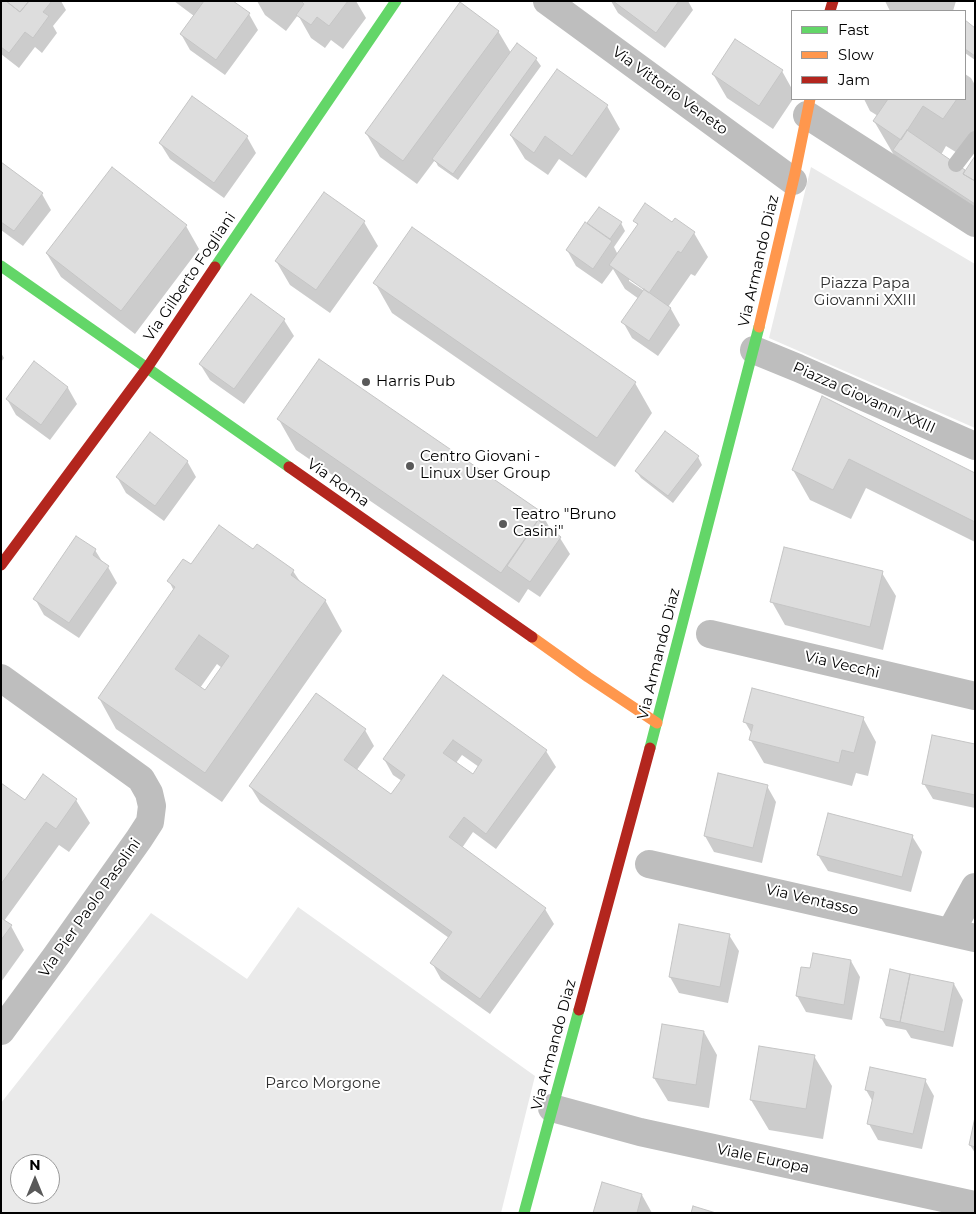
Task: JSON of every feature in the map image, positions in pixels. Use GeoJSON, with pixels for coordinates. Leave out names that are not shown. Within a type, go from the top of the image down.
{"type":"FeatureCollection","features":[{"type":"Feature","properties":{"kind":"street","name":"Via Gilberto Fogliani"},"geometry":{"type":"LineString","coordinates":[[1,565],[147,368],[396,1]]}},
{"type":"Feature","properties":{"kind":"street","name":"Via Vittorio Veneto"},"geometry":{"type":"LineString","coordinates":[[547,1],[793,181]]}},
{"type":"Feature","properties":{"kind":"street","name":"Via Armando Diaz"},"geometry":{"type":"LineString","coordinates":[[524,1213],[657,723],[700,549],[754,350],[808,107]]}},
{"type":"Feature","properties":{"kind":"street"},"geometry":{"type":"LineString","coordinates":[[808,107],[939,190],[975,222]]}},
{"type":"Feature","properties":{"kind":"street","name":"Via Roma"},"geometry":{"type":"LineString","coordinates":[[1,266],[588,677],[657,723]]}},
{"type":"Feature","properties":{"kind":"street","name":"Piazza Giovanni XXIII"},"geometry":{"type":"LineString","coordinates":[[754,350],[975,446]]}},
{"type":"Feature","properties":{"kind":"street","name":"Via Vecchi"},"geometry":{"type":"LineString","coordinates":[[710,634],[975,696]]}},
{"type":"Feature","properties":{"kind":"street","name":"Via Pier Paolo Pasolini"},"geometry":{"type":"LineString","coordinates":[[1,678],[141,779],[149,793],[152,806],[150,822],[1,1031]]}},
{"type":"Feature","properties":{"kind":"street","name":"Via Ventasso"},"geometry":{"type":"LineString","coordinates":[[649,864],[963,934]]}},
{"type":"Feature","properties":{"kind":"street"},"geometry":{"type":"LineString","coordinates":[[963,934],[975,886]]}},
{"type":"Feature","properties":{"kind":"street","name":"Viale Europa"},"geometry":{"type":"LineString","coordinates":[[552,1108],[640,1132],[970,1207]]}},
{"type":"Feature","properties":{"kind":"lane"},"geometry":{"type":"LineString","coordinates":[[956,164],[975,139]]}},
{"type":"Feature","properties":{"kind":"green space","name":"Piazza Papa Giovanni XXIII"},"geometry":{"type":"Polygon","coordinates":[[[811,167],[975,264],[975,428],[769,338],[811,167]]]}},
{"type":"Feature","properties":{"kind":"green space","name":"Parco Morgone"},"geometry":{"type":"Polygon","coordinates":[[[298,907],[535,1076],[501,1213],[1,1213],[1,1103],[151,913],[247,979],[298,907]]]}},
{"type":"Feature","properties":{"kind":"building"},"geometry":{"type":"Polygon","coordinates":[[[1,1],[6,1],[20,12],[29,1],[52,1],[43,12],[49,16],[33,38],[25,32],[9,53],[1,47],[1,1]]]}},
{"type":"Feature","properties":{"kind":"building"},"geometry":{"type":"Polygon","coordinates":[[[6,1],[29,1],[20,12],[6,1]]]}},
{"type":"Feature","properties":{"kind":"building"},"geometry":{"type":"Polygon","coordinates":[[[204,1],[233,1],[250,13],[216,60],[180,34],[204,1]]]}},
{"type":"Feature","properties":{"kind":"building"},"geometry":{"type":"Polygon","coordinates":[[[301,1],[348,1],[329,26],[317,17],[311,25],[296,15],[304,4],[301,1]]]}},
{"type":"Feature","properties":{"kind":"building"},"geometry":{"type":"Polygon","coordinates":[[[613,1],[679,1],[656,33],[613,1]]]}},
{"type":"Feature","properties":{"kind":"building"},"geometry":{"type":"Polygon","coordinates":[[[460,2],[499,31],[403,161],[365,133],[460,2]]]}},
{"type":"Feature","properties":{"kind":"building"},"geometry":{"type":"Polygon","coordinates":[[[966,21],[975,28],[975,56],[966,50],[966,21]]]}},
{"type":"Feature","properties":{"kind":"building"},"geometry":{"type":"Polygon","coordinates":[[[735,39],[783,70],[759,106],[712,74],[735,39]]]}},
{"type":"Feature","properties":{"kind":"building"},"geometry":{"type":"Polygon","coordinates":[[[517,43],[537,58],[453,174],[432,159],[517,43]]]}},
{"type":"Feature","properties":{"kind":"building"},"geometry":{"type":"Polygon","coordinates":[[[557,69],[608,105],[572,156],[545,136],[534,153],[510,135],[557,69]]]}},
{"type":"Feature","properties":{"kind":"building"},"geometry":{"type":"Polygon","coordinates":[[[192,96],[248,136],[214,183],[159,143],[192,96]]]}},
{"type":"Feature","properties":{"kind":"building"},"geometry":{"type":"Polygon","coordinates":[[[887,100],[956,100],[943,119],[923,106],[901,140],[873,121],[887,100]]]}},
{"type":"Feature","properties":{"kind":"building"},"geometry":{"type":"Polygon","coordinates":[[[907,130],[965,170],[963,174],[975,181],[975,204],[893,150],[907,130]]]}},
{"type":"Feature","properties":{"kind":"building"},"geometry":{"type":"Polygon","coordinates":[[[975,156],[975,181],[963,174],[975,156]]]}},
{"type":"Feature","properties":{"kind":"building"},"geometry":{"type":"Polygon","coordinates":[[[1,162],[43,193],[14,231],[1,222],[1,162]]]}},
{"type":"Feature","properties":{"kind":"building"},"geometry":{"type":"Polygon","coordinates":[[[112,167],[187,225],[121,311],[46,253],[112,167]]]}},
{"type":"Feature","properties":{"kind":"building"},"geometry":{"type":"Polygon","coordinates":[[[324,192],[365,221],[316,290],[275,261],[324,192]]]}},
{"type":"Feature","properties":{"kind":"building"},"geometry":{"type":"Polygon","coordinates":[[[645,203],[672,222],[675,218],[695,232],[681,253],[678,251],[649,293],[609,265],[638,224],[633,221],[645,203]]]}},
{"type":"Feature","properties":{"kind":"building"},"geometry":{"type":"Polygon","coordinates":[[[599,207],[622,222],[610,239],[587,223],[599,207]]]}},
{"type":"Feature","properties":{"kind":"building"},"geometry":{"type":"Polygon","coordinates":[[[585,222],[612,241],[593,269],[566,250],[585,222]]]}},
{"type":"Feature","properties":{"kind":"building"},"geometry":{"type":"Polygon","coordinates":[[[412,227],[636,382],[597,438],[373,283],[412,227]]]}},
{"type":"Feature","properties":{"kind":"building"},"geometry":{"type":"Polygon","coordinates":[[[644,289],[671,308],[649,341],[621,322],[644,289]]]}},
{"type":"Feature","properties":{"kind":"building"},"geometry":{"type":"Polygon","coordinates":[[[251,294],[285,319],[234,389],[199,364],[251,294]]]}},
{"type":"Feature","properties":{"kind":"building","name":"Centro Giovani - Linux User Group"},"geometry":{"type":"Polygon","coordinates":[[[319,359],[543,513],[501,573],[277,419],[319,359]]]}},
{"type":"Feature","properties":{"kind":"building"},"geometry":{"type":"Polygon","coordinates":[[[34,361],[68,387],[41,425],[6,399],[34,361]]]}},
{"type":"Feature","properties":{"kind":"building"},"geometry":{"type":"Polygon","coordinates":[[[822,396],[975,473],[975,522],[849,459],[833,490],[792,470],[822,396]]]}},
{"type":"Feature","properties":{"kind":"building"},"geometry":{"type":"Polygon","coordinates":[[[665,431],[699,456],[668,496],[635,471],[665,431]]]}},
{"type":"Feature","properties":{"kind":"building"},"geometry":{"type":"Polygon","coordinates":[[[150,432],[188,461],[155,506],[116,477],[150,432]]]}},
{"type":"Feature","properties":{"kind":"building"},"geometry":{"type":"Polygon","coordinates":[[[538,520],[561,537],[530,582],[507,566],[538,520]]]}},
{"type":"Feature","properties":{"kind":"building"},"geometry":{"type":"Polygon","coordinates":[[[219,525],[253,549],[257,544],[294,570],[291,575],[326,600],[205,773],[98,698],[175,587],[167,581],[183,559],[191,564],[219,525]],[[199,635],[175,669],[205,690],[229,656],[199,635]]]}},
{"type":"Feature","properties":{"kind":"building"},"geometry":{"type":"Polygon","coordinates":[[[76,536],[96,549],[93,555],[109,566],[69,623],[33,599],[76,536]]]}},
{"type":"Feature","properties":{"kind":"building"},"geometry":{"type":"Polygon","coordinates":[[[784,547],[883,571],[870,627],[770,602],[784,547]]]}},
{"type":"Feature","properties":{"kind":"building"},"geometry":{"type":"Polygon","coordinates":[[[443,675],[547,750],[486,834],[464,817],[449,837],[546,908],[480,999],[430,963],[452,932],[249,786],[316,693],[366,729],[344,760],[391,794],[405,775],[383,759],[443,675]],[[453,740],[443,753],[473,774],[482,760],[453,740]]]}},
{"type":"Feature","properties":{"kind":"building"},"geometry":{"type":"Polygon","coordinates":[[[752,688],[864,717],[854,753],[842,750],[839,763],[749,740],[753,725],[743,722],[752,688]]]}},
{"type":"Feature","properties":{"kind":"building"},"geometry":{"type":"Polygon","coordinates":[[[932,735],[975,744],[975,795],[922,784],[932,735]]]}},
{"type":"Feature","properties":{"kind":"building"},"geometry":{"type":"Polygon","coordinates":[[[718,773],[768,785],[753,848],[704,836],[718,773]]]}},
{"type":"Feature","properties":{"kind":"building"},"geometry":{"type":"Polygon","coordinates":[[[43,774],[77,799],[56,829],[46,822],[1,884],[1,783],[25,800],[43,774]]]}},
{"type":"Feature","properties":{"kind":"building"},"geometry":{"type":"Polygon","coordinates":[[[828,813],[913,835],[902,877],[817,855],[828,813]]]}},
{"type":"Feature","properties":{"kind":"building"},"geometry":{"type":"Polygon","coordinates":[[[1,918],[12,925],[1,940],[1,918]]]}},
{"type":"Feature","properties":{"kind":"building"},"geometry":{"type":"Polygon","coordinates":[[[679,924],[730,934],[720,987],[669,977],[679,924]]]}},
{"type":"Feature","properties":{"kind":"building"},"geometry":{"type":"Polygon","coordinates":[[[813,953],[851,960],[844,1005],[796,996],[801,967],[810,968],[813,953]]]}},
{"type":"Feature","properties":{"kind":"building"},"geometry":{"type":"Polygon","coordinates":[[[890,969],[910,974],[900,1022],[880,1018],[890,969]]]}},
{"type":"Feature","properties":{"kind":"building"},"geometry":{"type":"Polygon","coordinates":[[[910,974],[954,983],[944,1032],[900,1022],[910,974]]]}},
{"type":"Feature","properties":{"kind":"building"},"geometry":{"type":"Polygon","coordinates":[[[662,1024],[704,1031],[696,1085],[653,1078],[662,1024]]]}},
{"type":"Feature","properties":{"kind":"building"},"geometry":{"type":"Polygon","coordinates":[[[759,1046],[815,1055],[806,1109],[750,1100],[759,1046]]]}},
{"type":"Feature","properties":{"kind":"building"},"geometry":{"type":"Polygon","coordinates":[[[870,1067],[926,1079],[913,1134],[867,1124],[874,1092],[865,1090],[870,1067]]]}},
{"type":"Feature","properties":{"kind":"building"},"geometry":{"type":"Polygon","coordinates":[[[975,1117],[975,1147],[969,1145],[975,1117]]]}},
{"type":"Feature","properties":{"kind":"building"},"geometry":{"type":"Polygon","coordinates":[[[602,1182],[642,1194],[637,1213],[593,1213],[602,1182]]]}},
{"type":"Feature","properties":{"kind":"building"},"geometry":{"type":"Polygon","coordinates":[[[693,1206],[716,1213],[691,1213],[693,1206]]]}},
{"type":"Feature","properties":{"kind":"traffic: fast"},"geometry":{"type":"LineString","coordinates":[[215,267],[396,1]]}},
{"type":"Feature","properties":{"kind":"traffic: fast"},"geometry":{"type":"LineString","coordinates":[[1,266],[289,467]]}},
{"type":"Feature","properties":{"kind":"traffic: fast"},"geometry":{"type":"LineString","coordinates":[[650,748],[759,327]]}},
{"type":"Feature","properties":{"kind":"traffic: fast"},"geometry":{"type":"LineString","coordinates":[[524,1213],[579,1010]]}},
{"type":"Feature","properties":{"kind":"traffic: slow"},"geometry":{"type":"LineString","coordinates":[[759,327],[795,173],[810,100]]}},
{"type":"Feature","properties":{"kind":"traffic: slow"},"geometry":{"type":"LineString","coordinates":[[532,637],[657,723]]}},
{"type":"Feature","properties":{"kind":"traffic: jam"},"geometry":{"type":"LineString","coordinates":[[830,10],[833,1]]}},
{"type":"Feature","properties":{"kind":"traffic: jam"},"geometry":{"type":"LineString","coordinates":[[1,565],[147,368],[215,267]]}},
{"type":"Feature","properties":{"kind":"traffic: jam"},"geometry":{"type":"LineString","coordinates":[[289,467],[532,637]]}},
{"type":"Feature","properties":{"kind":"traffic: jam"},"geometry":{"type":"LineString","coordinates":[[579,1010],[650,748]]}},
{"type":"Feature","properties":{"kind":"place","name":"Harris Pub"},"geometry":{"type":"Point","coordinates":[366,382]}},
{"type":"Feature","properties":{"kind":"place","name":"Centro Giovani - Linux User Group"},"geometry":{"type":"Point","coordinates":[410,466]}},
{"type":"Feature","properties":{"kind":"place","name":"Teatro \"Bruno Casini\""},"geometry":{"type":"Point","coordinates":[503,524]}}]}
